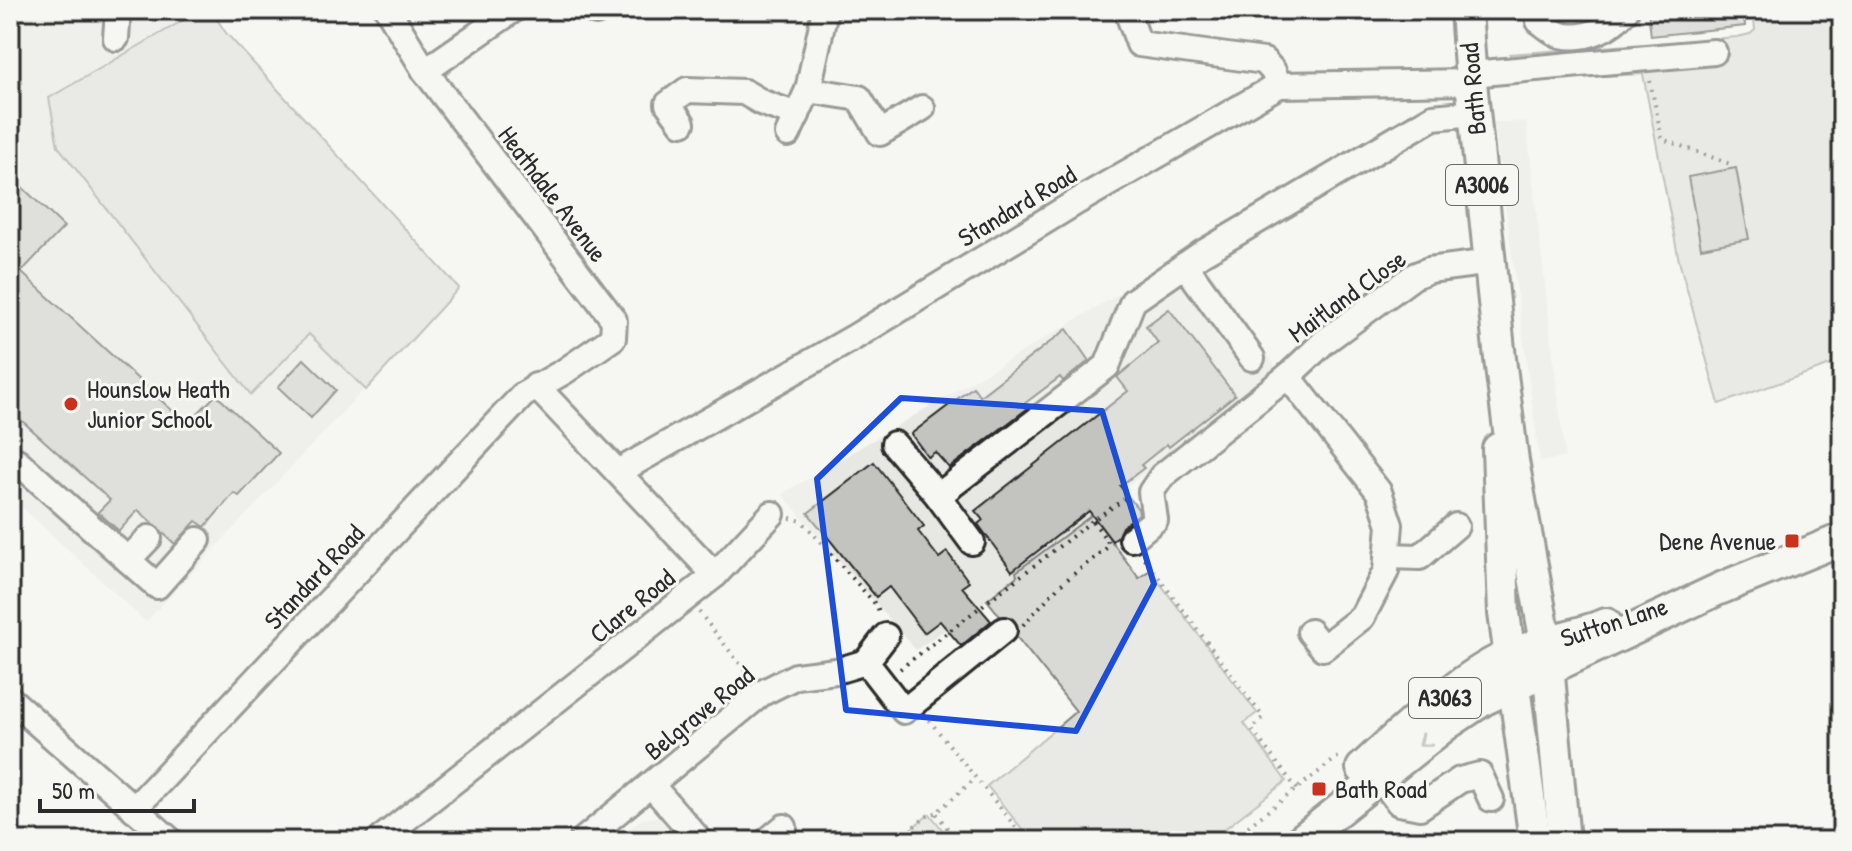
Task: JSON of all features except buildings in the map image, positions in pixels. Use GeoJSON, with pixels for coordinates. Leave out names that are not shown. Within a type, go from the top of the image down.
{"type":"FeatureCollection","features":[{"type":"Feature","properties":{"kind":"main road","name":"Bath Road"},"geometry":{"type":"LineString","coordinates":[[1466,10],[1513,461],[1529,663],[1535,841]]}},
{"type":"Feature","properties":{"kind":"main road","name":"Bath Road"},"geometry":{"type":"LineString","coordinates":[[1500,359],[1497,467],[1502,595],[1529,663],[1564,841]]}},
{"type":"Feature","properties":{"kind":"main road","name":"Sutton Lane"},"geometry":{"type":"LineString","coordinates":[[1529,663],[1842,539]]}},
{"type":"Feature","properties":{"kind":"main road","name":"A3063"},"geometry":{"type":"LineString","coordinates":[[1300,841],[1529,663]]}},
{"type":"Feature","properties":{"kind":"main road","name":"A3063"},"geometry":{"type":"LineString","coordinates":[[1282,841],[1386,745],[1459,686],[1529,663]]}},
{"type":"Feature","properties":{"kind":"main road"},"geometry":{"type":"LineString","coordinates":[[1529,663],[1546,841]]}},
{"type":"Feature","properties":{"kind":"street"},"geometry":{"type":"LineString","coordinates":[[116,38],[118,10]]}},
{"type":"Feature","properties":{"kind":"street","name":"Heathdale Avenue"},"geometry":{"type":"LineString","coordinates":[[388,10],[425,71],[614,320],[613,338],[565,371],[536,386]]}},
{"type":"Feature","properties":{"kind":"street"},"geometry":{"type":"LineString","coordinates":[[425,71],[513,10]]}},
{"type":"Feature","properties":{"kind":"street"},"geometry":{"type":"LineString","coordinates":[[682,123],[668,104],[687,90],[744,92],[792,124],[808,90],[825,10]]}},
{"type":"Feature","properties":{"kind":"street"},"geometry":{"type":"LineString","coordinates":[[1131,10],[1130,19],[1139,44],[1264,61],[1279,85]]}},
{"type":"Feature","properties":{"kind":"street"},"geometry":{"type":"LineString","coordinates":[[1537,10],[1539,21],[1559,35],[1582,37],[1616,22],[1626,10]]}},
{"type":"Feature","properties":{"kind":"street","name":"Standard Road"},"geometry":{"type":"LineString","coordinates":[[618,472],[853,338],[1078,201],[1279,85],[1471,78],[1714,52]]}},
{"type":"Feature","properties":{"kind":"street"},"geometry":{"type":"LineString","coordinates":[[808,90],[859,98],[880,133],[922,108]]}},
{"type":"Feature","properties":{"kind":"street"},"geometry":{"type":"LineString","coordinates":[[938,496],[1107,366],[1133,301],[1185,265],[1433,117],[1475,113]]}},
{"type":"Feature","properties":{"kind":"street","name":"Maitland Close"},"geometry":{"type":"LineString","coordinates":[[1151,492],[1162,476],[1288,376],[1324,342],[1414,276],[1429,270],[1491,262]]}},
{"type":"Feature","properties":{"kind":"street"},"geometry":{"type":"LineString","coordinates":[[1185,265],[1252,358]]}},
{"type":"Feature","properties":{"kind":"street","name":"Maitland Close"},"geometry":{"type":"LineString","coordinates":[[1288,376],[1379,492],[1390,525],[1386,571],[1362,617],[1323,648],[1310,632]]}},
{"type":"Feature","properties":{"kind":"street","name":"Standard Road"},"geometry":{"type":"LineString","coordinates":[[134,809],[513,406],[536,386]]}},
{"type":"Feature","properties":{"kind":"street","name":"Clare Road"},"geometry":{"type":"LineString","coordinates":[[378,841],[715,575],[536,386]]}},
{"type":"Feature","properties":{"kind":"street"},"geometry":{"type":"LineString","coordinates":[[894,444],[972,542]]}},
{"type":"Feature","properties":{"kind":"street"},"geometry":{"type":"LineString","coordinates":[[10,469],[17,461],[157,586],[198,540]]}},
{"type":"Feature","properties":{"kind":"street"},"geometry":{"type":"LineString","coordinates":[[1121,542],[1155,520],[1151,492]]}},
{"type":"Feature","properties":{"kind":"street"},"geometry":{"type":"LineString","coordinates":[[715,575],[772,514]]}},
{"type":"Feature","properties":{"kind":"street"},"geometry":{"type":"LineString","coordinates":[[1387,556],[1420,557],[1456,526]]}},
{"type":"Feature","properties":{"kind":"street"},"geometry":{"type":"LineString","coordinates":[[128,560],[149,538]]}},
{"type":"Feature","properties":{"kind":"street"},"geometry":{"type":"LineString","coordinates":[[886,636],[866,662],[909,707],[1004,630]]}},
{"type":"Feature","properties":{"kind":"street","name":"Belgrave Road"},"geometry":{"type":"LineString","coordinates":[[582,841],[762,693],[796,676],[836,671],[866,662]]}},
{"type":"Feature","properties":{"kind":"street"},"geometry":{"type":"LineString","coordinates":[[10,699],[165,839]]}},
{"type":"Feature","properties":{"kind":"street"},"geometry":{"type":"LineString","coordinates":[[1379,777],[1399,803],[1420,807],[1460,780],[1480,775],[1491,799]]}},
{"type":"Feature","properties":{"kind":"street"},"geometry":{"type":"LineString","coordinates":[[652,786],[693,839]]}},
{"type":"Feature","properties":{"kind":"path"},"geometry":{"type":"LineString","coordinates":[[1646,59],[1662,139],[1730,164]]}},
{"type":"Feature","properties":{"kind":"path"},"geometry":{"type":"LineString","coordinates":[[882,682],[1092,521],[1128,496],[1151,492]]}},
{"type":"Feature","properties":{"kind":"path"},"geometry":{"type":"LineString","coordinates":[[772,514],[802,521],[877,606],[886,636]]}},
{"type":"Feature","properties":{"kind":"path"},"geometry":{"type":"LineString","coordinates":[[1092,521],[1121,542],[1263,717],[1252,730],[1297,789]]}},
{"type":"Feature","properties":{"kind":"path"},"geometry":{"type":"LineString","coordinates":[[1004,630],[1023,625],[1059,586],[1121,542]]}},
{"type":"Feature","properties":{"kind":"path"},"geometry":{"type":"LineString","coordinates":[[688,597],[762,693]]}},
{"type":"Feature","properties":{"kind":"path"},"geometry":{"type":"LineString","coordinates":[[910,663],[909,707],[976,778],[1027,841]]}},
{"type":"Feature","properties":{"kind":"path"},"geometry":{"type":"LineString","coordinates":[[895,841],[930,814],[936,813],[976,778]]}},
{"type":"Feature","properties":{"kind":"path"},"geometry":{"type":"LineString","coordinates":[[936,813],[957,841]]}},
{"type":"Feature","properties":{"kind":"path"},"geometry":{"type":"LineString","coordinates":[[934,841],[949,830]]}},
{"type":"Feature","properties":{"kind":"highlighted area"},"geometry":{"type":"Polygon","coordinates":[[[901,398],[1102,411],[1154,584],[1076,731],[846,710],[817,479],[901,398]]]}},
{"type":"Feature","properties":{"kind":"shaded area"},"geometry":{"type":"Polygon","coordinates":[[[10,10],[211,10],[226,33],[459,288],[146,622],[10,496],[10,10]]]}},
{"type":"Feature","properties":{"kind":"shaded area"},"geometry":{"type":"Polygon","coordinates":[[[201,10],[211,10],[226,33],[459,288],[366,390],[309,334],[251,395],[58,146],[49,98],[201,10]]]}},
{"type":"Feature","properties":{"kind":"shaded area"},"geometry":{"type":"Polygon","coordinates":[[[1753,10],[1842,10],[1842,361],[1719,404],[1679,261],[1643,74],[1510,81],[1510,54],[1737,37],[1755,30],[1753,10]]]}},
{"type":"Feature","properties":{"kind":"shaded area"},"geometry":{"type":"Polygon","coordinates":[[[1494,122],[1526,122],[1565,457],[1540,462],[1494,122]]]}},
{"type":"Feature","properties":{"kind":"shaded area"},"geometry":{"type":"Polygon","coordinates":[[[1195,249],[1278,370],[1016,572],[1018,576],[987,600],[916,650],[782,494],[1195,249]]]}},
{"type":"Feature","properties":{"kind":"shaded area"},"geometry":{"type":"Polygon","coordinates":[[[1092,515],[1139,578],[1150,570],[1257,713],[1244,723],[1286,781],[1209,841],[1032,841],[987,786],[1076,711],[987,600],[1017,576],[1016,572],[1092,515]]]}},
{"type":"Feature","properties":{"kind":"shaded area"},"geometry":{"type":"Polygon","coordinates":[[[930,814],[945,833],[934,841],[895,841],[930,814]]]}},
{"type":"Feature","properties":{"kind":"shaded area"},"geometry":{"type":"Polygon","coordinates":[[[659,817],[671,832],[667,841],[613,841],[642,819],[659,817]]]}},
{"type":"Feature","properties":{"kind":"place","name":"Hounslow Heath Junior School"},"geometry":{"type":"Point","coordinates":[71,404]}},
{"type":"Feature","properties":{"kind":"place","name":"Dene Avenue"},"geometry":{"type":"Point","coordinates":[1792,541]}},
{"type":"Feature","properties":{"kind":"place","name":"Bath Road"},"geometry":{"type":"Point","coordinates":[1319,789]}}]}
